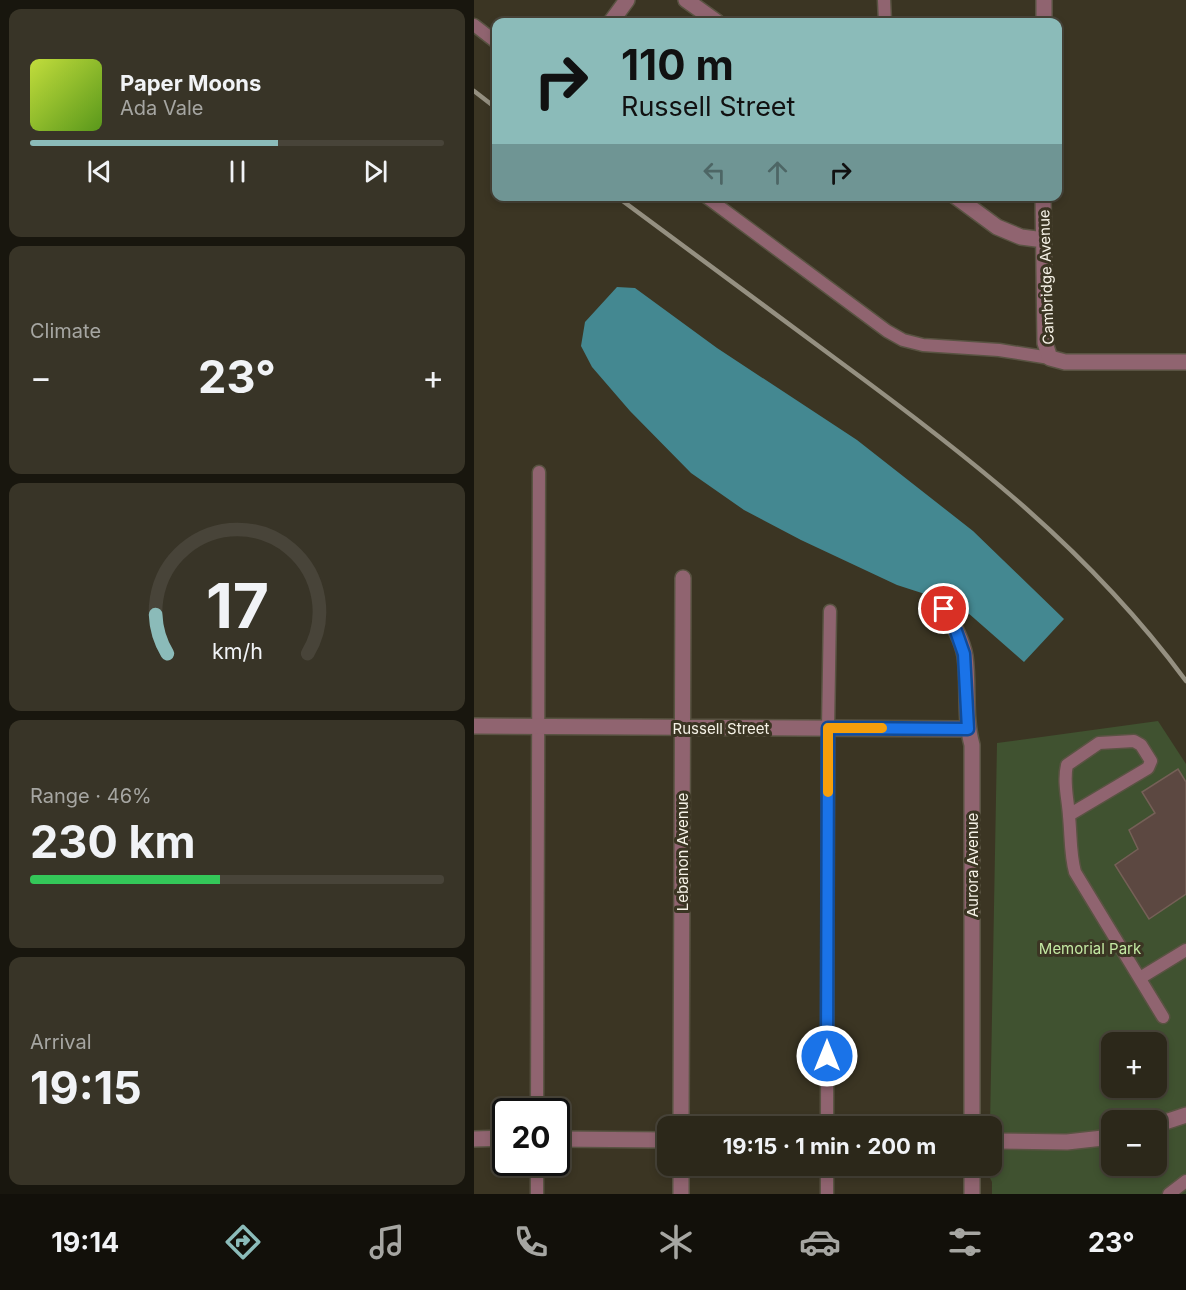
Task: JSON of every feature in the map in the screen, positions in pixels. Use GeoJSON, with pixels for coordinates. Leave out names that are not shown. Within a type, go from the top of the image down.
{"type":"FeatureCollection","features":[{"type":"Feature","properties":{"kind":"street"},"geometry":{"type":"LineString","coordinates":[[614,18],[627,0]]}},
{"type":"Feature","properties":{"kind":"street"},"geometry":{"type":"LineString","coordinates":[[687,0],[712,18]]}},
{"type":"Feature","properties":{"kind":"street"},"geometry":{"type":"LineString","coordinates":[[1044,0],[1044,18]]}},
{"type":"Feature","properties":{"kind":"street"},"geometry":{"type":"LineString","coordinates":[[962,201],[997,227],[1021,237],[1044,240]]}},
{"type":"Feature","properties":{"kind":"street","name":"Cambridge Avenue"},"geometry":{"type":"LineString","coordinates":[[1043,201],[1045,343],[1050,358]]}},
{"type":"Feature","properties":{"kind":"street"},"geometry":{"type":"LineString","coordinates":[[1050,358],[1065,362],[1186,362]]}},
{"type":"Feature","properties":{"kind":"street","name":"Lebanon Avenue"},"geometry":{"type":"LineString","coordinates":[[681,1116],[683,578]]}},
{"type":"Feature","properties":{"kind":"street","name":"Aurora Avenue"},"geometry":{"type":"LineString","coordinates":[[944,609],[956,631],[964,654],[968,729],[972,745],[972,1116]]}},
{"type":"Feature","properties":{"kind":"street","name":"Russell Street"},"geometry":{"type":"LineString","coordinates":[[474,726],[968,729]]}},
{"type":"Feature","properties":{"kind":"street"},"geometry":{"type":"LineString","coordinates":[[1167,1121],[1186,1115]]}},
{"type":"Feature","properties":{"kind":"street"},"geometry":{"type":"LineString","coordinates":[[474,1139],[492,1138]]}},
{"type":"Feature","properties":{"kind":"street"},"geometry":{"type":"LineString","coordinates":[[1002,1141],[1067,1142],[1101,1138]]}},
{"type":"Feature","properties":{"kind":"street"},"geometry":{"type":"LineString","coordinates":[[570,1139],[657,1140]]}},
{"type":"Feature","properties":{"kind":"street"},"geometry":{"type":"LineString","coordinates":[[681,1176],[681,1194]]}},
{"type":"Feature","properties":{"kind":"street"},"geometry":{"type":"LineString","coordinates":[[972,1176],[972,1194]]}},
{"type":"Feature","properties":{"kind":"lane"},"geometry":{"type":"LineString","coordinates":[[884,0],[885,18]]}},
{"type":"Feature","properties":{"kind":"lane"},"geometry":{"type":"LineString","coordinates":[[474,25],[492,39]]}},
{"type":"Feature","properties":{"kind":"lane"},"geometry":{"type":"LineString","coordinates":[[712,201],[887,331],[903,340],[923,345],[999,350],[1050,358]]}},
{"type":"Feature","properties":{"kind":"lane"},"geometry":{"type":"LineString","coordinates":[[537,1098],[538,472]]}},
{"type":"Feature","properties":{"kind":"lane"},"geometry":{"type":"LineString","coordinates":[[827,1116],[830,611]]}},
{"type":"Feature","properties":{"kind":"lane"},"geometry":{"type":"LineString","coordinates":[[1069,815],[1148,768],[1151,761],[1141,745],[1134,741],[1099,743],[1066,765],[1064,776],[1072,860],[1076,872],[1163,1017]]}},
{"type":"Feature","properties":{"kind":"lane"},"geometry":{"type":"LineString","coordinates":[[1140,978],[1186,950]]}},
{"type":"Feature","properties":{"kind":"lane"},"geometry":{"type":"LineString","coordinates":[[537,1176],[537,1194]]}},
{"type":"Feature","properties":{"kind":"lane"},"geometry":{"type":"LineString","coordinates":[[827,1176],[827,1194]]}},
{"type":"Feature","properties":{"kind":"lane"},"geometry":{"type":"LineString","coordinates":[[1169,1194],[1186,1181]]}},
{"type":"Feature","properties":{"kind":"green space","name":"Memorial Park"},"geometry":{"type":"Polygon","coordinates":[[[1158,721],[1186,764],[1186,1194],[992,1194],[990,1176],[1002,1176],[1002,1116],[990,1116],[997,743],[1158,721]]]}},
{"type":"Feature","properties":{"kind":"water"},"geometry":{"type":"Polygon","coordinates":[[[617,287],[635,288],[717,348],[857,440],[973,531],[1064,619],[1024,662],[959,605],[897,585],[801,540],[744,510],[691,473],[630,411],[592,367],[581,346],[585,322],[617,287]]]}},
{"type":"Feature","properties":{"kind":"building"},"geometry":{"type":"Polygon","coordinates":[[[1178,769],[1186,782],[1186,894],[1149,919],[1115,865],[1138,849],[1129,830],[1155,813],[1142,792],[1178,769]]]}},
{"type":"Feature","properties":{"kind":"railway"},"geometry":{"type":"LineString","coordinates":[[474,91],[492,105]]}},
{"type":"Feature","properties":{"kind":"railway"},"geometry":{"type":"LineString","coordinates":[[623,201],[885,395],[1024,506],[1109,588],[1186,681]]}},
{"type":"Feature","properties":{"kind":"slow traffic"},"geometry":{"type":"LineString","coordinates":[[828,792],[828,728],[882,728]]}},
{"type":"Feature","properties":{"kind":"route"},"geometry":{"type":"LineString","coordinates":[[827,1056],[828,728],[968,729],[964,654],[956,631],[944,609]]}}]}
